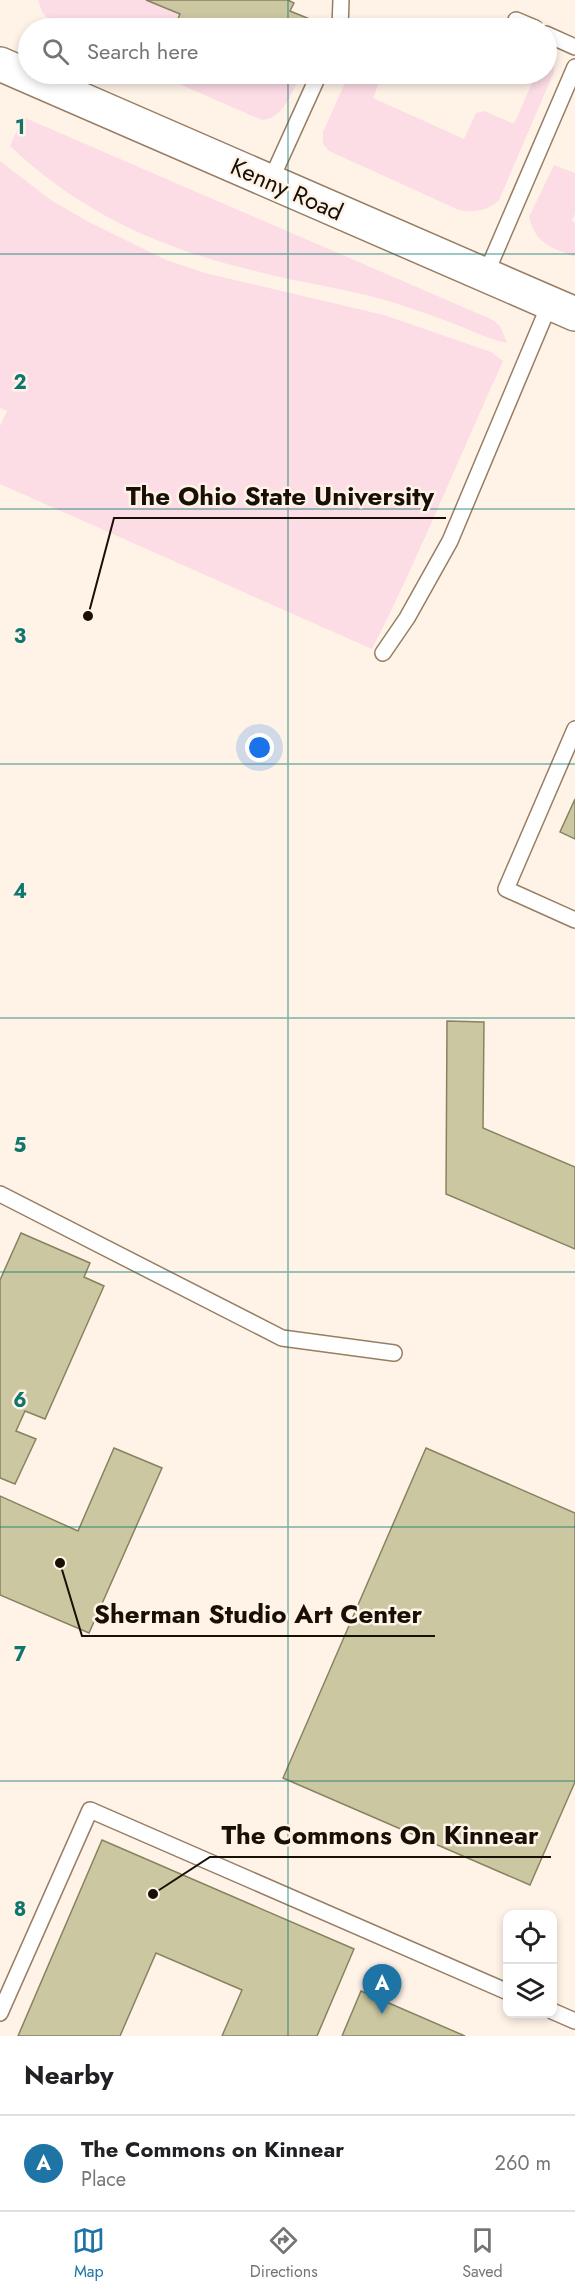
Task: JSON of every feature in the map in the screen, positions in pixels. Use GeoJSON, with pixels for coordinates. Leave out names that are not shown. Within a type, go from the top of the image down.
{"type":"FeatureCollection","features":[{"type":"Feature","properties":{"kind":"street","name":"Kenny Road"},"geometry":{"type":"LineString","coordinates":[[0,64],[18,72]]}},
{"type":"Feature","properties":{"kind":"street","name":"Kenny Road"},"geometry":{"type":"LineString","coordinates":[[46,84],[562,309]]}},
{"type":"Feature","properties":{"kind":"lane"},"geometry":{"type":"LineString","coordinates":[[340,18],[341,0]]}},
{"type":"Feature","properties":{"kind":"lane"},"geometry":{"type":"LineString","coordinates":[[557,39],[575,46]]}},
{"type":"Feature","properties":{"kind":"lane"},"geometry":{"type":"LineString","coordinates":[[485,276],[575,67]]}},
{"type":"Feature","properties":{"kind":"lane"},"geometry":{"type":"LineString","coordinates":[[270,182],[314,84]]}},
{"type":"Feature","properties":{"kind":"lane"},"geometry":{"type":"LineString","coordinates":[[382,653],[407,618],[450,541],[562,309]]}},
{"type":"Feature","properties":{"kind":"lane"},"geometry":{"type":"LineString","coordinates":[[575,729],[506,890],[575,920]]}},
{"type":"Feature","properties":{"kind":"lane"},"geometry":{"type":"LineString","coordinates":[[0,1194],[282,1338],[394,1353]]}},
{"type":"Feature","properties":{"kind":"lane"},"geometry":{"type":"LineString","coordinates":[[0,2013],[90,1810],[503,1990]]}},
{"type":"Feature","properties":{"kind":"lane"},"geometry":{"type":"LineString","coordinates":[[557,2013],[575,2021]]}},
{"type":"Feature","properties":{"kind":"shaded area"},"geometry":{"type":"Polygon","coordinates":[[[38,0],[146,0],[180,14],[178,18],[47,18],[42,12],[38,0]]]}},
{"type":"Feature","properties":{"kind":"shaded area"},"geometry":{"type":"Polygon","coordinates":[[[179,84],[296,84],[282,109],[270,118],[262,120],[179,84]]]}},
{"type":"Feature","properties":{"kind":"shaded area"},"geometry":{"type":"Polygon","coordinates":[[[345,84],[378,84],[373,98],[464,139],[476,113],[484,111],[514,124],[532,84],[549,84],[499,200],[485,209],[475,211],[459,210],[329,151],[323,144],[323,132],[345,84]]]}},
{"type":"Feature","properties":{"kind":"shaded area"},"geometry":{"type":"Polygon","coordinates":[[[23,117],[493,320],[500,326],[507,343],[380,299],[227,264],[159,241],[128,227],[67,192],[38,171],[10,146],[23,117]]]}},
{"type":"Feature","properties":{"kind":"shaded area"},"geometry":{"type":"Polygon","coordinates":[[[0,161],[51,200],[87,221],[166,260],[205,273],[384,315],[491,352],[503,361],[423,542],[372,649],[0,484],[0,426],[7,411],[0,408],[0,161]]]}},
{"type":"Feature","properties":{"kind":"shaded area"},"geometry":{"type":"Polygon","coordinates":[[[554,165],[575,173],[575,213],[572,221],[575,223],[575,257],[540,240],[529,217],[554,165]]]}},
{"type":"Feature","properties":{"kind":"building"},"geometry":{"type":"Polygon","coordinates":[[[146,0],[288,0],[294,3],[290,11],[307,18],[178,18],[180,14],[146,0]]]}},
{"type":"Feature","properties":{"kind":"building"},"geometry":{"type":"Polygon","coordinates":[[[575,799],[575,839],[560,832],[575,799]]]}},
{"type":"Feature","properties":{"kind":"building"},"geometry":{"type":"Polygon","coordinates":[[[447,1021],[484,1022],[483,1128],[575,1167],[575,1249],[446,1194],[447,1021]]]}},
{"type":"Feature","properties":{"kind":"building"},"geometry":{"type":"Polygon","coordinates":[[[21,1233],[90,1263],[84,1277],[104,1286],[45,1419],[25,1411],[16,1431],[36,1439],[15,1484],[0,1478],[0,1280],[21,1233]]]}},
{"type":"Feature","properties":{"kind":"building"},"geometry":{"type":"Polygon","coordinates":[[[114,1448],[162,1468],[89,1633],[0,1595],[0,1496],[78,1531],[114,1448]]]}},
{"type":"Feature","properties":{"kind":"building"},"geometry":{"type":"Polygon","coordinates":[[[426,1448],[575,1513],[575,1782],[530,1885],[283,1778],[426,1448]]]}},
{"type":"Feature","properties":{"kind":"building"},"geometry":{"type":"Polygon","coordinates":[[[102,1840],[354,1949],[317,2036],[222,2036],[242,1990],[156,1953],[120,2036],[18,2036],[102,1840]]]}},
{"type":"Feature","properties":{"kind":"building"},"geometry":{"type":"Polygon","coordinates":[[[361,1991],[465,2036],[342,2036],[361,1991]]]}},
{"type":"Feature","properties":{"kind":"place","name":"The Ohio State University"},"geometry":{"type":"Point","coordinates":[88,616]}},
{"type":"Feature","properties":{"kind":"place","name":"Sherman Studio Art Center"},"geometry":{"type":"Point","coordinates":[60,1563]}},
{"type":"Feature","properties":{"kind":"place","name":"The Commons On Kinnear"},"geometry":{"type":"Point","coordinates":[153,1894]}},
{"type":"Feature","properties":{"kind":"place","name":"The Commons on Kinnear"},"geometry":{"type":"Point","coordinates":[382,2014]}}]}
